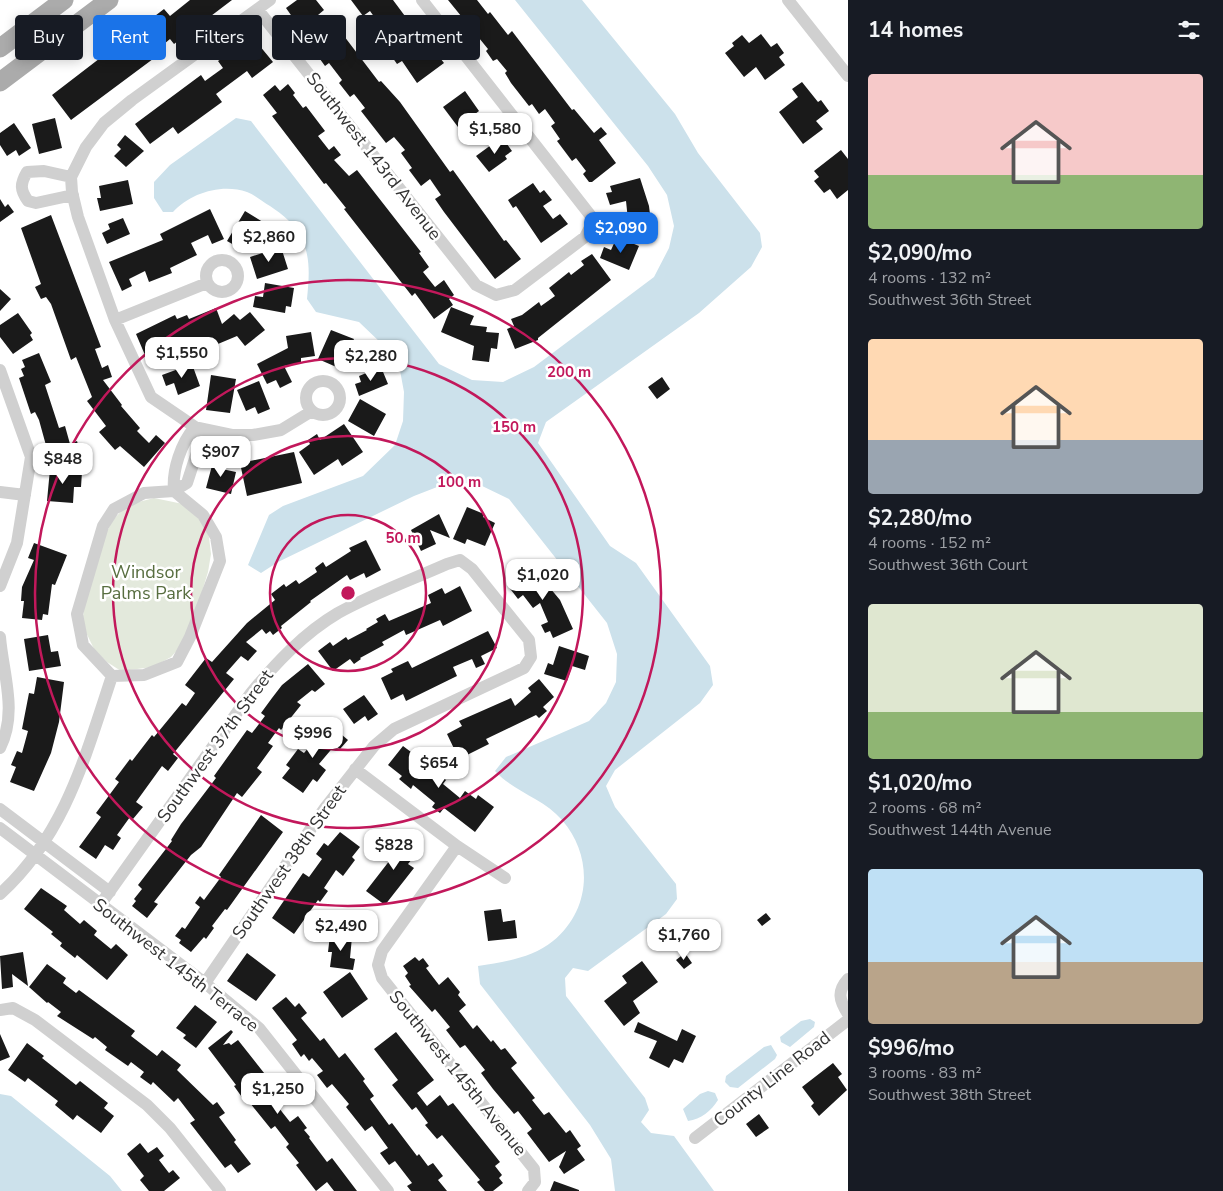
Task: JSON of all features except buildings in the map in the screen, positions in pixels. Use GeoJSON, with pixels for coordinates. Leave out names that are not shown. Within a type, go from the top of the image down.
{"type":"FeatureCollection","features":[{"type":"Feature","properties":{"kind":"main road"},"geometry":{"type":"LineString","coordinates":[[0,48],[64,0]]}},
{"type":"Feature","properties":{"kind":"main road"},"geometry":{"type":"LineString","coordinates":[[0,82],[109,0]]}},
{"type":"Feature","properties":{"kind":"street"},"geometry":{"type":"LineString","coordinates":[[270,0],[132,100],[104,123],[86,147],[71,177],[78,217],[115,320],[151,397],[196,427],[233,435],[253,435],[281,430],[312,411]]}},
{"type":"Feature","properties":{"kind":"street","name":"Southwest 143rd Avenue"},"geometry":{"type":"LineString","coordinates":[[258,10],[476,285],[496,295],[515,290],[585,236],[594,220],[422,0]]}},
{"type":"Feature","properties":{"kind":"street"},"geometry":{"type":"LineString","coordinates":[[788,0],[848,76]]}},
{"type":"Feature","properties":{"kind":"street"},"geometry":{"type":"LineString","coordinates":[[71,177],[44,171],[27,172],[21,181],[20,191],[28,201],[36,203],[73,195]]}},
{"type":"Feature","properties":{"kind":"street"},"geometry":{"type":"LineString","coordinates":[[115,320],[207,283]]}},
{"type":"Feature","properties":{"kind":"street"},"geometry":{"type":"LineString","coordinates":[[0,370],[31,457],[17,543],[0,586]]}},
{"type":"Feature","properties":{"kind":"street"},"geometry":{"type":"LineString","coordinates":[[174,491],[173,478],[186,436],[196,427]]}},
{"type":"Feature","properties":{"kind":"street"},"geometry":{"type":"LineString","coordinates":[[174,491],[203,514],[216,537],[220,560],[190,637],[177,662],[144,675],[112,676],[83,645],[77,614],[103,526],[114,510],[144,492],[174,491]]}},
{"type":"Feature","properties":{"kind":"street"},"geometry":{"type":"LineString","coordinates":[[0,492],[25,495]]}},
{"type":"Feature","properties":{"kind":"street","name":"Southwest 37th Street"},"geometry":{"type":"LineString","coordinates":[[100,905],[251,693],[277,662],[338,613],[447,564],[460,560],[472,569],[529,640],[531,657]]}},
{"type":"Feature","properties":{"kind":"street"},"geometry":{"type":"LineString","coordinates":[[0,637],[10,696],[4,740],[0,748]]}},
{"type":"Feature","properties":{"kind":"street","name":"Southwest 38th Street"},"geometry":{"type":"LineString","coordinates":[[205,983],[325,808],[374,746],[394,729],[511,676],[524,668],[531,657]]}},
{"type":"Feature","properties":{"kind":"street"},"geometry":{"type":"LineString","coordinates":[[0,894],[36,856],[71,796],[112,676]]}},
{"type":"Feature","properties":{"kind":"street"},"geometry":{"type":"LineString","coordinates":[[354,769],[457,846],[505,878]]}},
{"type":"Feature","properties":{"kind":"street","name":"Southwest 145th Terrace"},"geometry":{"type":"LineString","coordinates":[[0,809],[110,892]]}},
{"type":"Feature","properties":{"kind":"street","name":"Southwest 145th Terrace"},"geometry":{"type":"LineString","coordinates":[[0,828],[205,983],[259,1028],[388,1191]]}},
{"type":"Feature","properties":{"kind":"street","name":"Southwest 145th Avenue"},"geometry":{"type":"LineString","coordinates":[[457,846],[382,951],[378,964],[382,978],[534,1169],[531,1186]]}},
{"type":"Feature","properties":{"kind":"street"},"geometry":{"type":"LineString","coordinates":[[848,978],[842,985],[839,994],[841,1003],[848,1014]]}},
{"type":"Feature","properties":{"kind":"street"},"geometry":{"type":"LineString","coordinates":[[6,1009],[35,1020],[147,1105],[170,1128],[220,1191]]}},
{"type":"Feature","properties":{"kind":"street","name":"County Line Road"},"geometry":{"type":"LineString","coordinates":[[695,1138],[848,1020]]}},
{"type":"Feature","properties":{"kind":"green space","name":"Windsor Palms Park"},"geometry":{"type":"Polygon","coordinates":[[[154,498],[183,504],[203,523],[209,537],[211,554],[208,572],[197,608],[181,646],[171,657],[153,667],[121,671],[107,662],[94,649],[82,624],[89,570],[112,521],[127,505],[154,498]]]}},
{"type":"Feature","properties":{"kind":"water"},"geometry":{"type":"Polygon","coordinates":[[[515,0],[582,0],[675,114],[698,153],[760,233],[762,247],[751,267],[699,313],[546,422],[538,443],[610,546],[636,563],[710,666],[713,685],[700,703],[615,770],[606,786],[615,807],[676,884],[677,899],[666,914],[588,971],[573,968],[565,978],[566,996],[645,1098],[649,1110],[641,1122],[651,1133],[674,1136],[714,1191],[615,1191],[611,1159],[590,1125],[480,984],[478,966],[517,958],[545,947],[566,928],[575,914],[581,899],[584,883],[583,866],[579,850],[562,820],[546,806],[511,784],[495,771],[506,757],[589,721],[606,703],[616,682],[617,654],[607,623],[509,499],[478,484],[450,482],[414,496],[278,562],[261,573],[248,565],[269,515],[283,506],[363,476],[395,445],[403,421],[404,392],[399,365],[382,344],[359,322],[316,312],[307,299],[308,261],[302,239],[284,216],[270,206],[247,192],[237,189],[217,189],[197,195],[180,205],[173,212],[163,212],[154,198],[154,182],[170,165],[236,118],[251,121],[439,364],[472,380],[503,382],[534,367],[654,277],[669,248],[674,226],[667,195],[648,166],[515,0]]]}},
{"type":"Feature","properties":{"kind":"water"},"geometry":{"type":"Polygon","coordinates":[[[810,1019],[815,1022],[814,1027],[790,1047],[781,1042],[780,1037],[801,1021],[810,1019]]]}},
{"type":"Feature","properties":{"kind":"water"},"geometry":{"type":"Polygon","coordinates":[[[771,1045],[777,1055],[775,1059],[738,1088],[730,1087],[725,1082],[726,1076],[764,1047],[771,1045]]]}},
{"type":"Feature","properties":{"kind":"water"},"geometry":{"type":"Polygon","coordinates":[[[708,1091],[715,1093],[718,1100],[705,1114],[688,1121],[683,1109],[700,1094],[708,1091]]]}},
{"type":"Feature","properties":{"kind":"water"},"geometry":{"type":"Polygon","coordinates":[[[0,1094],[11,1096],[110,1176],[122,1191],[0,1191],[0,1094]]]}}]}
